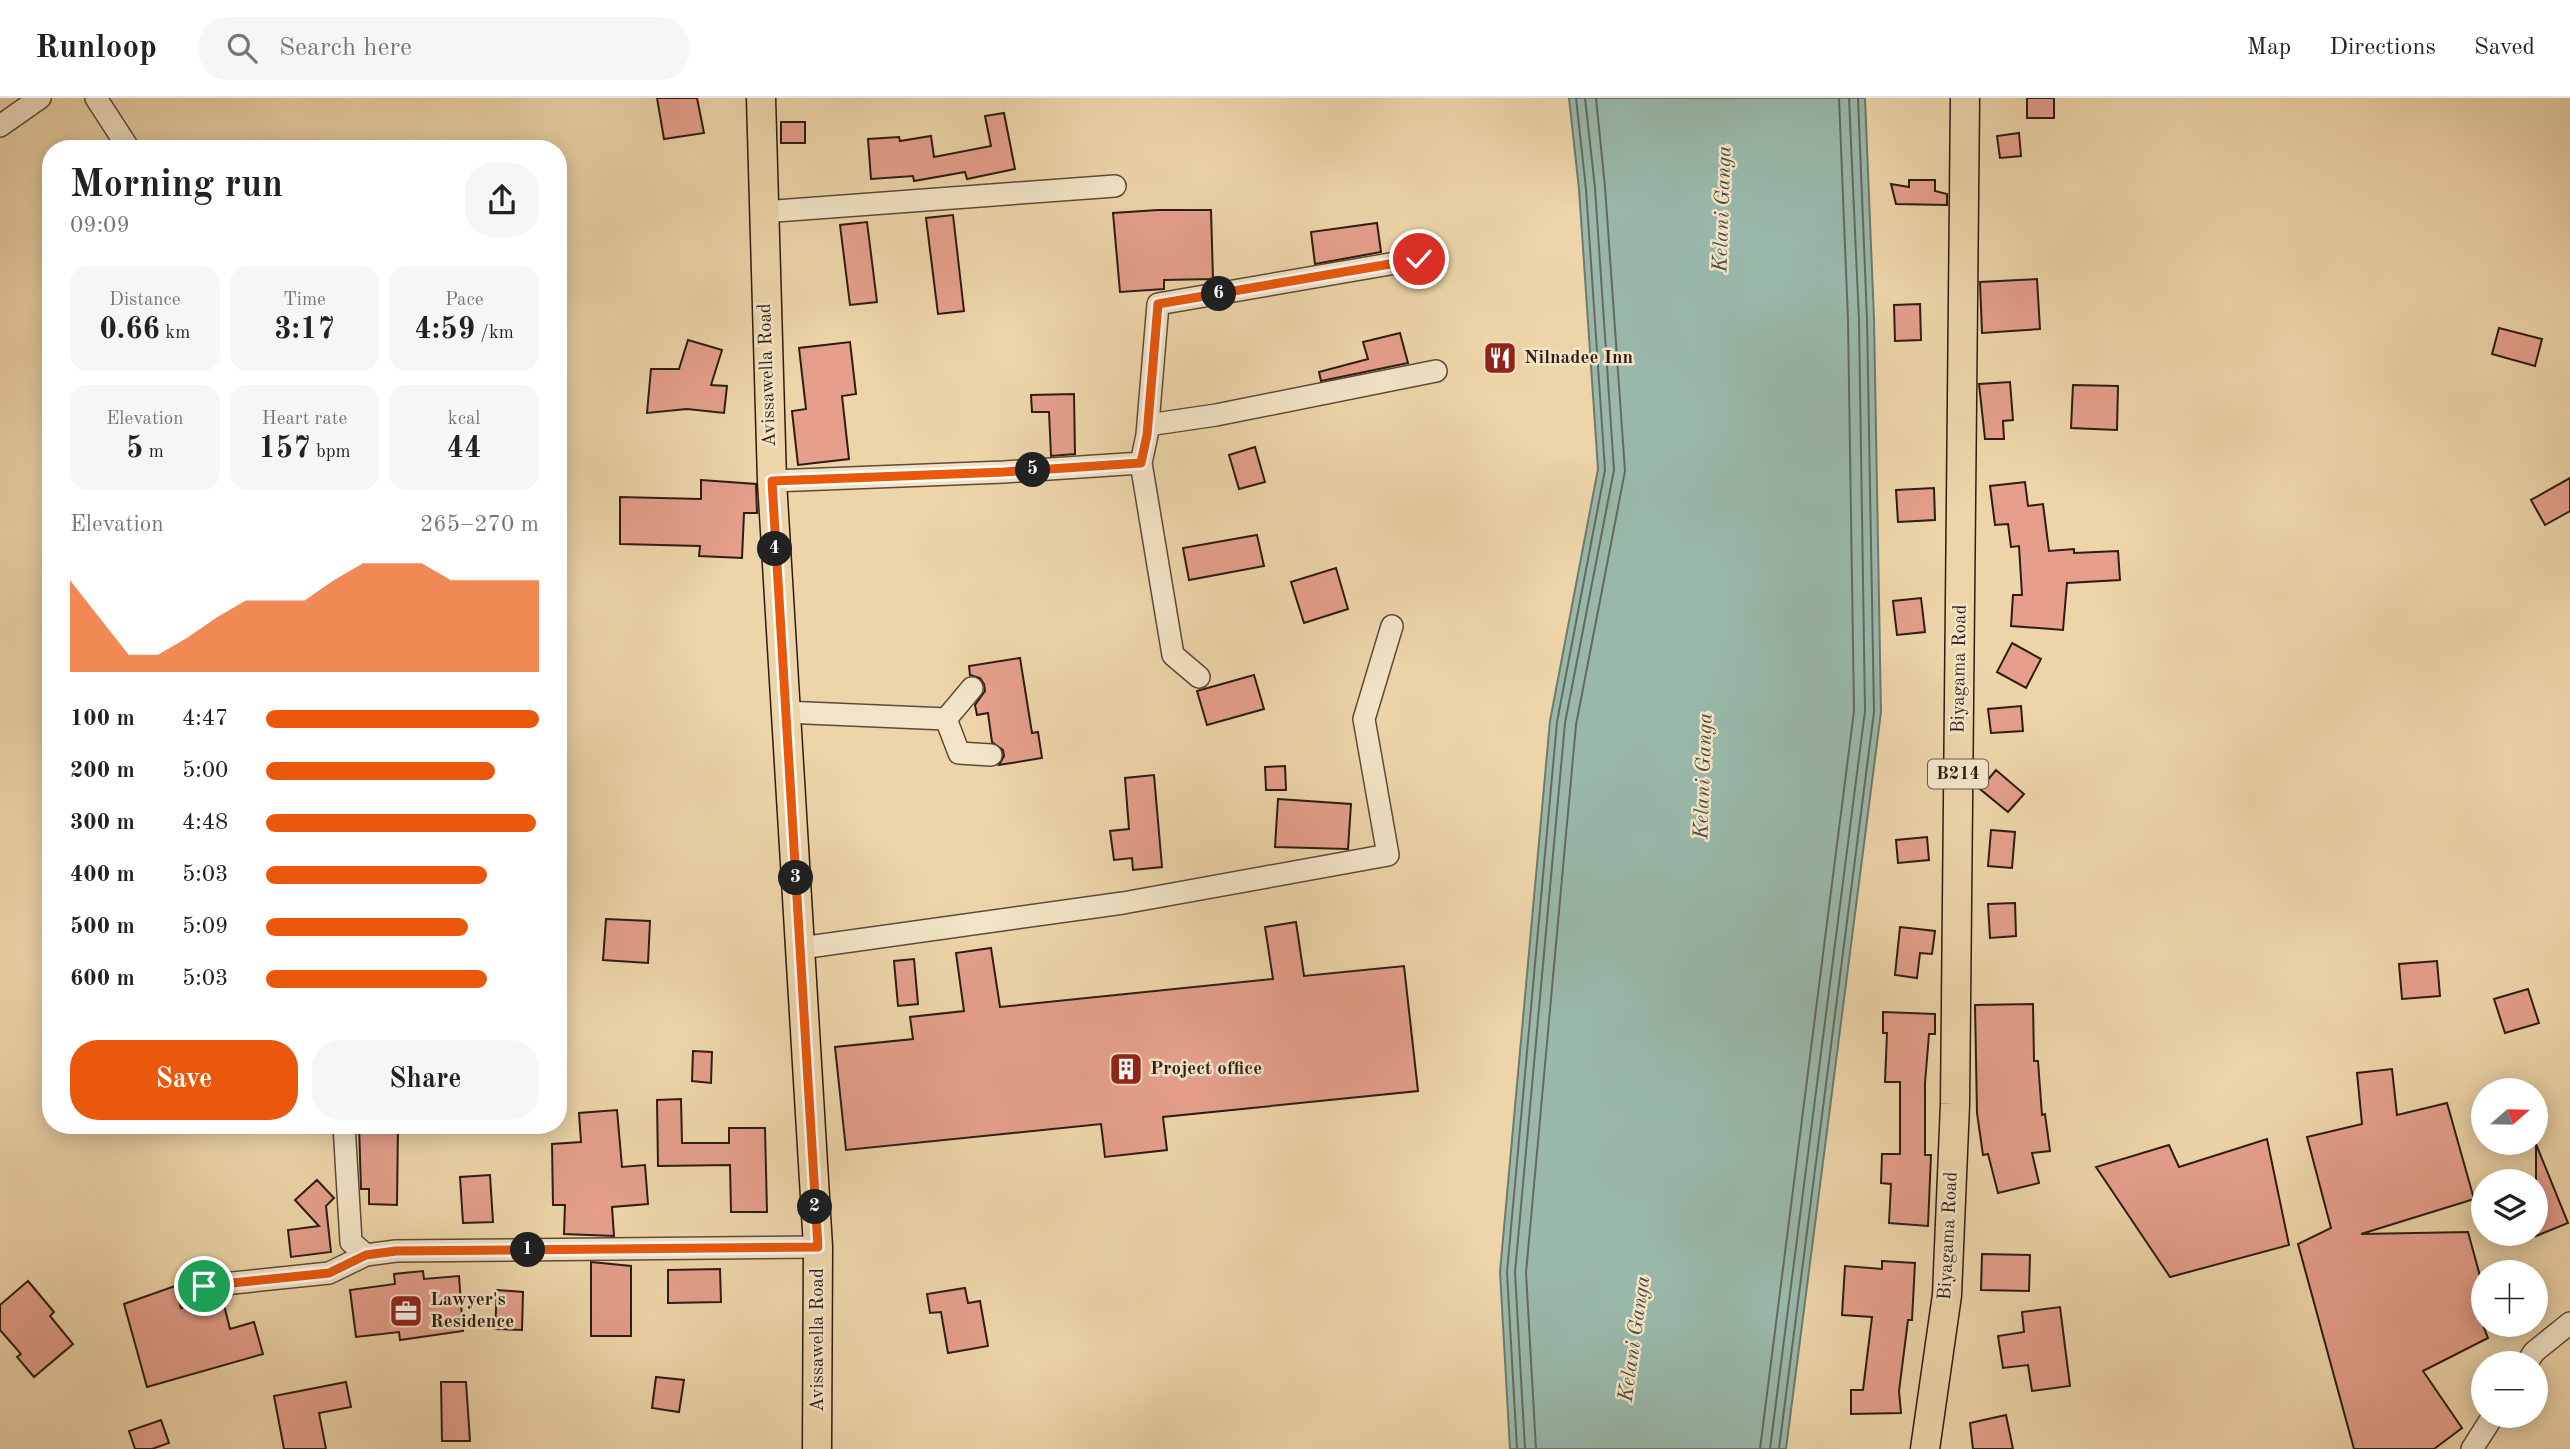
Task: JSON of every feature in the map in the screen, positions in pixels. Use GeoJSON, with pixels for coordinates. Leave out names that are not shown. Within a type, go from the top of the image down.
{"type":"FeatureCollection","features":[{"type":"Feature","properties":{"kind":"main road","name":"Avissawella Road"},"geometry":{"type":"LineString","coordinates":[[761,98],[762,212],[772,481],[818,1247],[817,1449]]}},
{"type":"Feature","properties":{"kind":"main road","name":"Biyagama Road"},"geometry":{"type":"LineString","coordinates":[[1926,1449],[1947,1295],[1955,1104],[1965,98]]}},
{"type":"Feature","properties":{"kind":"street"},"geometry":{"type":"LineString","coordinates":[[0,126],[40,98]]}},
{"type":"Feature","properties":{"kind":"street"},"geometry":{"type":"LineString","coordinates":[[96,98],[123,140]]}},
{"type":"Feature","properties":{"kind":"street"},"geometry":{"type":"LineString","coordinates":[[762,212],[1115,186]]}},
{"type":"Feature","properties":{"kind":"street"},"geometry":{"type":"LineString","coordinates":[[1199,677],[1173,654],[1141,463],[1148,425],[1158,304],[1419,259]]}},
{"type":"Feature","properties":{"kind":"street"},"geometry":{"type":"LineString","coordinates":[[1148,425],[1216,415],[1436,371]]}},
{"type":"Feature","properties":{"kind":"street"},"geometry":{"type":"LineString","coordinates":[[772,481],[1004,472],[1141,463]]}},
{"type":"Feature","properties":{"kind":"street"},"geometry":{"type":"LineString","coordinates":[[801,948],[1123,903],[1388,855],[1364,719],[1392,626]]}},
{"type":"Feature","properties":{"kind":"street"},"geometry":{"type":"LineString","coordinates":[[946,719],[972,688]]}},
{"type":"Feature","properties":{"kind":"street"},"geometry":{"type":"LineString","coordinates":[[784,712],[946,719]]}},
{"type":"Feature","properties":{"kind":"street"},"geometry":{"type":"LineString","coordinates":[[946,719],[958,753],[991,755]]}},
{"type":"Feature","properties":{"kind":"street"},"geometry":{"type":"LineString","coordinates":[[345,1134],[351,1242],[366,1255]]}},
{"type":"Feature","properties":{"kind":"street"},"geometry":{"type":"LineString","coordinates":[[204,1286],[329,1273],[366,1255],[396,1251],[818,1247]]}},
{"type":"Feature","properties":{"kind":"street"},"geometry":{"type":"LineString","coordinates":[[2535,1351],[2570,1323]]}},
{"type":"Feature","properties":{"kind":"street"},"geometry":{"type":"LineString","coordinates":[[2472,1449],[2485,1428]]}},
{"type":"Feature","properties":{"kind":"water","name":"Kelani Ganga"},"geometry":{"type":"Polygon","coordinates":[[[1569,98],[1865,98],[1874,319],[1881,712],[1786,1449],[1510,1449],[1500,1272],[1550,721],[1598,469],[1579,189],[1569,98]]]}},
{"type":"Feature","properties":{"kind":"building"},"geometry":{"type":"Polygon","coordinates":[[[657,98],[697,98],[704,133],[664,139],[657,98]]]}},
{"type":"Feature","properties":{"kind":"building"},"geometry":{"type":"Polygon","coordinates":[[[2027,98],[2054,98],[2054,118],[2027,118],[2027,98]]]}},
{"type":"Feature","properties":{"kind":"building"},"geometry":{"type":"Polygon","coordinates":[[[1004,113],[1015,169],[967,179],[965,172],[914,181],[913,176],[871,179],[868,139],[899,137],[900,141],[931,136],[934,157],[991,146],[985,116],[1004,113]]]}},
{"type":"Feature","properties":{"kind":"building"},"geometry":{"type":"Polygon","coordinates":[[[781,122],[805,122],[805,143],[781,143],[781,122]]]}},
{"type":"Feature","properties":{"kind":"building"},"geometry":{"type":"Polygon","coordinates":[[[2019,133],[2021,156],[2000,158],[1997,136],[2019,133]]]}},
{"type":"Feature","properties":{"kind":"building"},"geometry":{"type":"Polygon","coordinates":[[[1909,180],[1935,180],[1935,191],[1947,194],[1947,205],[1896,204],[1891,184],[1909,187],[1909,180]]]}},
{"type":"Feature","properties":{"kind":"building"},"geometry":{"type":"Polygon","coordinates":[[[1211,210],[1213,279],[1164,280],[1164,289],[1120,292],[1113,213],[1211,210]]]}},
{"type":"Feature","properties":{"kind":"building"},"geometry":{"type":"Polygon","coordinates":[[[953,215],[964,311],[938,314],[926,218],[953,215]]]}},
{"type":"Feature","properties":{"kind":"building"},"geometry":{"type":"Polygon","coordinates":[[[867,222],[877,302],[850,305],[840,225],[867,222]]]}},
{"type":"Feature","properties":{"kind":"building"},"geometry":{"type":"Polygon","coordinates":[[[1377,223],[1381,252],[1315,264],[1311,232],[1377,223]]]}},
{"type":"Feature","properties":{"kind":"building"},"geometry":{"type":"Polygon","coordinates":[[[2037,279],[2040,329],[1982,333],[1980,282],[2037,279]]]}},
{"type":"Feature","properties":{"kind":"building"},"geometry":{"type":"Polygon","coordinates":[[[1920,304],[1921,340],[1895,341],[1894,305],[1920,304]]]}},
{"type":"Feature","properties":{"kind":"building"},"geometry":{"type":"Polygon","coordinates":[[[2499,328],[2542,339],[2535,366],[2492,354],[2499,328]]]}},
{"type":"Feature","properties":{"kind":"building"},"geometry":{"type":"Polygon","coordinates":[[[1400,333],[1408,363],[1321,381],[1319,372],[1368,359],[1363,342],[1400,333]]]}},
{"type":"Feature","properties":{"kind":"building"},"geometry":{"type":"Polygon","coordinates":[[[688,340],[722,350],[711,385],[727,386],[724,413],[687,409],[647,413],[651,369],[679,369],[688,340]]]}},
{"type":"Feature","properties":{"kind":"building"},"geometry":{"type":"Polygon","coordinates":[[[850,342],[856,394],[842,396],[849,459],[798,465],[792,411],[806,409],[799,348],[850,342]]]}},
{"type":"Feature","properties":{"kind":"building"},"geometry":{"type":"Polygon","coordinates":[[[2010,382],[2013,420],[2003,421],[2004,439],[1985,439],[1979,384],[2010,382]]]}},
{"type":"Feature","properties":{"kind":"building"},"geometry":{"type":"Polygon","coordinates":[[[2073,385],[2118,386],[2117,430],[2071,428],[2073,385]]]}},
{"type":"Feature","properties":{"kind":"building"},"geometry":{"type":"Polygon","coordinates":[[[1074,394],[1075,454],[1051,456],[1049,412],[1032,412],[1031,395],[1074,394]]]}},
{"type":"Feature","properties":{"kind":"building"},"geometry":{"type":"Polygon","coordinates":[[[1255,447],[1265,482],[1239,489],[1229,455],[1255,447]]]}},
{"type":"Feature","properties":{"kind":"building"},"geometry":{"type":"Polygon","coordinates":[[[2570,478],[2570,511],[2545,525],[2531,500],[2570,478]]]}},
{"type":"Feature","properties":{"kind":"building"},"geometry":{"type":"Polygon","coordinates":[[[701,480],[756,484],[757,513],[744,513],[742,558],[699,556],[700,546],[620,544],[620,497],[701,499],[701,480]]]}},
{"type":"Feature","properties":{"kind":"building"},"geometry":{"type":"Polygon","coordinates":[[[2025,482],[2028,506],[2043,504],[2049,551],[2118,551],[2120,580],[2067,583],[2063,630],[2011,626],[2013,595],[2022,595],[2019,546],[2011,547],[2008,524],[1995,525],[1990,486],[2025,482]]]}},
{"type":"Feature","properties":{"kind":"building"},"geometry":{"type":"Polygon","coordinates":[[[1934,488],[1935,520],[1898,522],[1896,490],[1934,488]]]}},
{"type":"Feature","properties":{"kind":"building"},"geometry":{"type":"Polygon","coordinates":[[[1257,535],[1264,566],[1189,580],[1183,548],[1257,535]]]}},
{"type":"Feature","properties":{"kind":"building"},"geometry":{"type":"Polygon","coordinates":[[[1336,568],[1348,609],[1304,623],[1291,582],[1336,568]]]}},
{"type":"Feature","properties":{"kind":"building"},"geometry":{"type":"Polygon","coordinates":[[[1921,598],[1925,632],[1897,635],[1893,601],[1921,598]]]}},
{"type":"Feature","properties":{"kind":"building"},"geometry":{"type":"Polygon","coordinates":[[[2012,643],[2041,659],[2026,688],[1997,672],[2012,643]]]}},
{"type":"Feature","properties":{"kind":"building"},"geometry":{"type":"Polygon","coordinates":[[[1020,658],[1032,733],[1038,732],[1042,758],[999,765],[1004,756],[1003,750],[992,742],[988,713],[977,715],[975,705],[985,691],[984,684],[980,678],[970,675],[969,666],[1020,658]]]}},
{"type":"Feature","properties":{"kind":"building"},"geometry":{"type":"Polygon","coordinates":[[[1254,675],[1264,709],[1207,725],[1197,691],[1254,675]]]}},
{"type":"Feature","properties":{"kind":"building"},"geometry":{"type":"Polygon","coordinates":[[[2021,706],[2023,731],[1991,733],[1988,709],[2021,706]]]}},
{"type":"Feature","properties":{"kind":"building"},"geometry":{"type":"Polygon","coordinates":[[[1285,766],[1286,790],[1266,790],[1265,767],[1285,766]]]}},
{"type":"Feature","properties":{"kind":"building"},"geometry":{"type":"Polygon","coordinates":[[[1996,770],[2024,794],[2008,812],[1980,789],[1996,770]]]}},
{"type":"Feature","properties":{"kind":"building"},"geometry":{"type":"Polygon","coordinates":[[[1154,775],[1162,867],[1133,870],[1132,858],[1114,860],[1110,831],[1129,829],[1125,778],[1154,775]]]}},
{"type":"Feature","properties":{"kind":"building"},"geometry":{"type":"Polygon","coordinates":[[[1278,799],[1351,804],[1348,849],[1275,847],[1278,799]]]}},
{"type":"Feature","properties":{"kind":"building"},"geometry":{"type":"Polygon","coordinates":[[[1991,830],[2015,832],[2012,868],[1988,866],[1991,830]]]}},
{"type":"Feature","properties":{"kind":"building"},"geometry":{"type":"Polygon","coordinates":[[[1927,837],[1929,860],[1898,863],[1896,840],[1927,837]]]}},
{"type":"Feature","properties":{"kind":"building"},"geometry":{"type":"Polygon","coordinates":[[[2015,903],[2016,936],[1990,938],[1988,904],[2015,903]]]}},
{"type":"Feature","properties":{"kind":"building"},"geometry":{"type":"Polygon","coordinates":[[[606,919],[650,921],[648,963],[603,960],[606,919]]]}},
{"type":"Feature","properties":{"kind":"building","name":"Project office"},"geometry":{"type":"Polygon","coordinates":[[[1296,922],[1304,976],[1404,966],[1418,1091],[1163,1117],[1167,1150],[1105,1157],[1101,1124],[846,1150],[835,1047],[913,1039],[910,1017],[964,1011],[956,953],[991,948],[1000,1007],[1273,979],[1265,927],[1296,922]]]}},
{"type":"Feature","properties":{"kind":"building"},"geometry":{"type":"Polygon","coordinates":[[[1900,927],[1935,931],[1932,954],[1920,953],[1917,978],[1895,975],[1900,927]]]}},
{"type":"Feature","properties":{"kind":"building"},"geometry":{"type":"Polygon","coordinates":[[[914,959],[918,1004],[898,1006],[894,961],[914,959]]]}},
{"type":"Feature","properties":{"kind":"building"},"geometry":{"type":"Polygon","coordinates":[[[2437,961],[2440,996],[2402,999],[2399,964],[2437,961]]]}},
{"type":"Feature","properties":{"kind":"building"},"geometry":{"type":"Polygon","coordinates":[[[2528,989],[2539,1023],[2505,1033],[2494,999],[2528,989]]]}},
{"type":"Feature","properties":{"kind":"building"},"geometry":{"type":"Polygon","coordinates":[[[2033,1004],[2034,1061],[2038,1061],[2042,1115],[2045,1114],[2050,1151],[2032,1153],[2039,1183],[1998,1193],[1988,1154],[1983,1155],[1977,1113],[1975,1005],[2033,1004]]]}},
{"type":"Feature","properties":{"kind":"building"},"geometry":{"type":"Polygon","coordinates":[[[1883,1012],[1935,1014],[1935,1034],[1929,1034],[1925,1083],[1925,1155],[1931,1155],[1928,1226],[1889,1223],[1891,1184],[1881,1183],[1882,1154],[1900,1154],[1900,1082],[1885,1082],[1887,1033],[1883,1033],[1883,1012]]]}},
{"type":"Feature","properties":{"kind":"building"},"geometry":{"type":"Polygon","coordinates":[[[693,1051],[712,1052],[711,1083],[692,1081],[693,1051]]]}},
{"type":"Feature","properties":{"kind":"building"},"geometry":{"type":"Polygon","coordinates":[[[2392,1069],[2397,1115],[2447,1103],[2471,1188],[2471,1200],[2361,1234],[2468,1232],[2476,1260],[2471,1260],[2471,1337],[2488,1338],[2423,1371],[2462,1428],[2434,1449],[2354,1449],[2298,1244],[2331,1228],[2307,1137],[2362,1124],[2357,1073],[2392,1069]]]}},
{"type":"Feature","properties":{"kind":"building"},"geometry":{"type":"Polygon","coordinates":[[[681,1099],[682,1143],[729,1143],[729,1128],[765,1128],[767,1212],[731,1212],[730,1165],[658,1166],[657,1100],[681,1099]]]}},
{"type":"Feature","properties":{"kind":"building"},"geometry":{"type":"Polygon","coordinates":[[[617,1110],[622,1167],[645,1165],[648,1204],[612,1207],[614,1236],[564,1234],[565,1205],[553,1205],[552,1144],[581,1142],[579,1113],[617,1110]]]}},
{"type":"Feature","properties":{"kind":"building"},"geometry":{"type":"Polygon","coordinates":[[[359,1134],[398,1134],[397,1205],[369,1204],[369,1189],[361,1189],[359,1134]]]}},
{"type":"Feature","properties":{"kind":"building"},"geometry":{"type":"Polygon","coordinates":[[[2267,1139],[2289,1245],[2170,1277],[2096,1167],[2169,1145],[2179,1167],[2267,1139]]]}},
{"type":"Feature","properties":{"kind":"building"},"geometry":{"type":"Polygon","coordinates":[[[2536,1155],[2540,1155],[2546,1169],[2536,1169],[2536,1155]]]}},
{"type":"Feature","properties":{"kind":"building"},"geometry":{"type":"Polygon","coordinates":[[[2548,1174],[2568,1223],[2548,1231],[2548,1174]]]}},
{"type":"Feature","properties":{"kind":"building"},"geometry":{"type":"Polygon","coordinates":[[[490,1175],[493,1222],[463,1223],[460,1177],[490,1175]]]}},
{"type":"Feature","properties":{"kind":"building"},"geometry":{"type":"Polygon","coordinates":[[[317,1180],[334,1198],[326,1206],[331,1252],[291,1257],[288,1230],[319,1226],[295,1200],[317,1180]]]}},
{"type":"Feature","properties":{"kind":"building"},"geometry":{"type":"Polygon","coordinates":[[[1982,1254],[2030,1255],[2029,1291],[1981,1290],[1982,1254]]]}},
{"type":"Feature","properties":{"kind":"building"},"geometry":{"type":"Polygon","coordinates":[[[1882,1261],[1915,1263],[1912,1320],[1908,1320],[1899,1391],[1901,1413],[1851,1414],[1851,1390],[1863,1390],[1872,1317],[1842,1315],[1845,1266],[1882,1269],[1882,1261]]]}},
{"type":"Feature","properties":{"kind":"building"},"geometry":{"type":"Polygon","coordinates":[[[591,1262],[631,1266],[631,1336],[591,1336],[591,1262]]]}},
{"type":"Feature","properties":{"kind":"building"},"geometry":{"type":"Polygon","coordinates":[[[720,1269],[721,1302],[668,1303],[668,1270],[720,1269]]]}},
{"type":"Feature","properties":{"kind":"building"},"geometry":{"type":"Polygon","coordinates":[[[423,1271],[424,1279],[459,1276],[463,1331],[400,1340],[399,1332],[356,1337],[350,1290],[395,1284],[394,1274],[423,1271]]]}},
{"type":"Feature","properties":{"kind":"building"},"geometry":{"type":"Polygon","coordinates":[[[28,1281],[54,1312],[50,1316],[73,1344],[34,1377],[17,1357],[21,1354],[0,1330],[0,1305],[28,1281]]]}},
{"type":"Feature","properties":{"kind":"building"},"geometry":{"type":"Polygon","coordinates":[[[175,1286],[181,1308],[222,1297],[230,1329],[254,1322],[263,1354],[147,1387],[124,1304],[175,1286]]]}},
{"type":"Feature","properties":{"kind":"building"},"geometry":{"type":"Polygon","coordinates":[[[965,1288],[968,1303],[980,1301],[988,1346],[948,1353],[941,1312],[930,1313],[927,1294],[965,1288]]]}},
{"type":"Feature","properties":{"kind":"building"},"geometry":{"type":"Polygon","coordinates":[[[497,1290],[523,1292],[522,1330],[495,1329],[497,1290]]]}},
{"type":"Feature","properties":{"kind":"building"},"geometry":{"type":"Polygon","coordinates":[[[2060,1307],[2070,1386],[2032,1391],[2028,1365],[2003,1368],[1998,1336],[2024,1332],[2022,1312],[2060,1307]]]}},
{"type":"Feature","properties":{"kind":"building"},"geometry":{"type":"Polygon","coordinates":[[[656,1377],[684,1380],[679,1412],[652,1408],[656,1377]]]}},
{"type":"Feature","properties":{"kind":"building"},"geometry":{"type":"Polygon","coordinates":[[[346,1382],[351,1407],[319,1413],[326,1449],[284,1449],[274,1396],[346,1382]]]}},
{"type":"Feature","properties":{"kind":"building"},"geometry":{"type":"Polygon","coordinates":[[[441,1382],[466,1382],[470,1441],[442,1441],[441,1382]]]}},
{"type":"Feature","properties":{"kind":"building"},"geometry":{"type":"Polygon","coordinates":[[[2006,1415],[2013,1449],[1973,1449],[1970,1423],[2006,1415]]]}},
{"type":"Feature","properties":{"kind":"building"},"geometry":{"type":"Polygon","coordinates":[[[161,1420],[169,1443],[152,1449],[135,1449],[129,1431],[161,1420]]]}},
{"type":"Feature","properties":{"kind":"place","name":"Nilnadee Inn"},"geometry":{"type":"Point","coordinates":[1500,358]}},
{"type":"Feature","properties":{"kind":"place","name":"Project office"},"geometry":{"type":"Point","coordinates":[1126,1069]}},
{"type":"Feature","properties":{"kind":"place","name":"Lawyer's Residence"},"geometry":{"type":"Point","coordinates":[406,1311]}},
{"type":"Feature","properties":{"kind":"route"},"geometry":{"type":"LineString","coordinates":[[204,1286],[329,1273],[366,1255],[396,1251],[818,1247],[772,481],[1004,472],[1141,463],[1147,435],[1158,304],[1419,259]]}}]}
